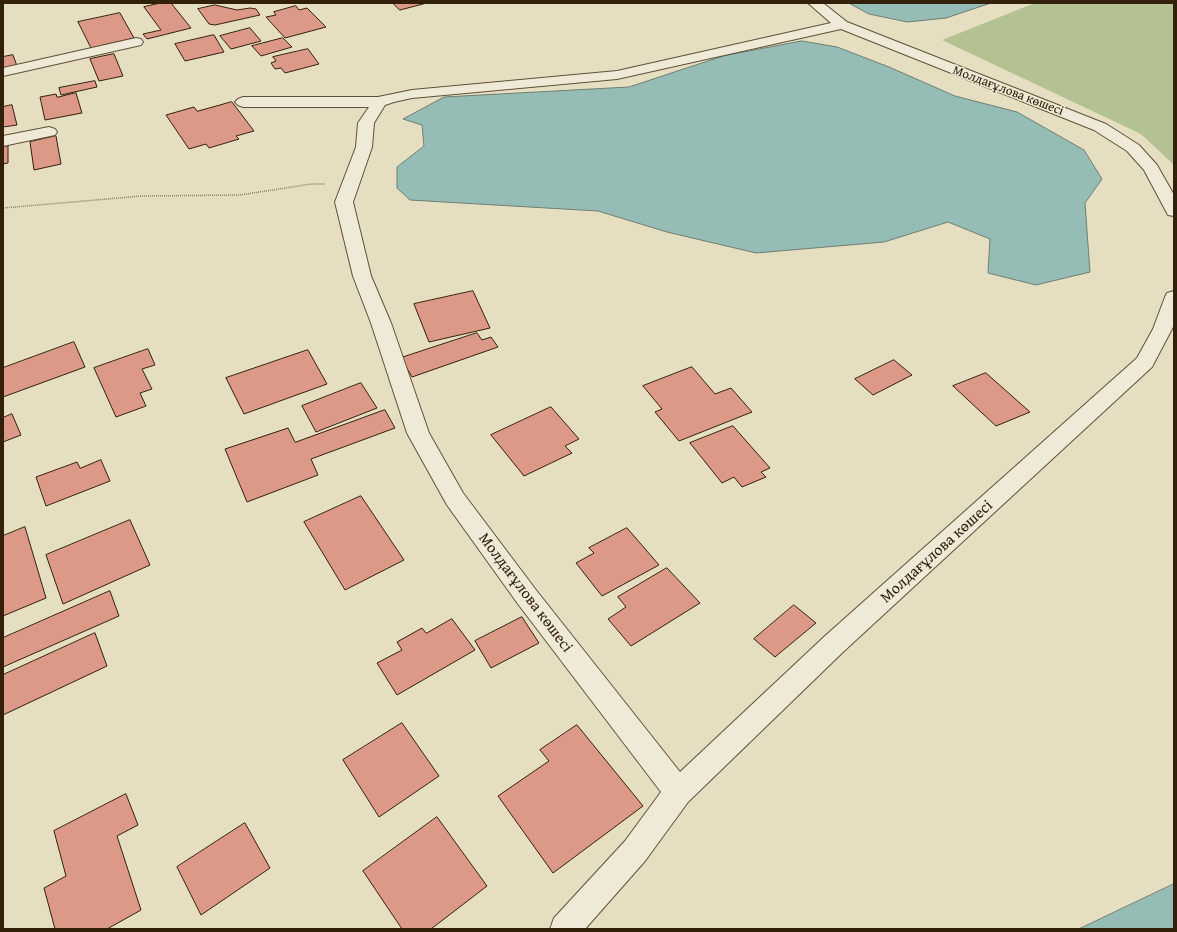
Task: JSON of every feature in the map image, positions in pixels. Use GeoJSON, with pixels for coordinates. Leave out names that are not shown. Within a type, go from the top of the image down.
{"type":"FeatureCollection","features":[{"type":"Feature","properties":{"kind":"street","name":"Молдағұлова көшесі"},"geometry":{"type":"LineString","coordinates":[[815,3],[842,25],[1100,127],[1133,148],[1151,168],[1174,211]]}},
{"type":"Feature","properties":{"kind":"street"},"geometry":{"type":"LineString","coordinates":[[243,102],[380,102],[390,98],[412,94],[617,75],[842,25]]}},
{"type":"Feature","properties":{"kind":"street"},"geometry":{"type":"LineString","coordinates":[[3,72],[136,42]]}},
{"type":"Feature","properties":{"kind":"street","name":"Молдағұлова көшесі"},"geometry":{"type":"LineString","coordinates":[[380,102],[366,123],[364,147],[344,202],[362,276],[381,323],[418,434],[455,499],[527,597],[678,792]]}},
{"type":"Feature","properties":{"kind":"street"},"geometry":{"type":"LineString","coordinates":[[3,141],[49,132]]}},
{"type":"Feature","properties":{"kind":"street","name":"Молдағұлова көшесі"},"geometry":{"type":"LineString","coordinates":[[565,929],[634,851],[678,792],[834,644],[1145,362],[1163,329],[1174,297]]}},
{"type":"Feature","properties":{"kind":"path"},"geometry":{"type":"LineString","coordinates":[[3,208],[142,196],[240,195],[311,184],[349,185]]}},
{"type":"Feature","properties":{"kind":"green space"},"geometry":{"type":"Polygon","coordinates":[[[1035,3],[1174,3],[1174,165],[1141,134],[942,40],[1035,3]]]}},
{"type":"Feature","properties":{"kind":"water"},"geometry":{"type":"Polygon","coordinates":[[[849,3],[991,3],[946,18],[907,22],[869,14],[849,3]]]}},
{"type":"Feature","properties":{"kind":"water"},"geometry":{"type":"Polygon","coordinates":[[[802,41],[837,47],[889,67],[955,96],[1017,112],[1084,150],[1102,179],[1085,203],[1090,272],[1036,285],[988,273],[990,239],[948,222],[884,242],[756,253],[667,232],[598,211],[410,200],[397,188],[397,167],[424,146],[422,125],[403,119],[444,97],[629,87],[723,56],[802,41]]]}},
{"type":"Feature","properties":{"kind":"water"},"geometry":{"type":"Polygon","coordinates":[[[1174,884],[1174,929],[1079,929],[1174,884]]]}},
{"type":"Feature","properties":{"kind":"building"},"geometry":{"type":"Polygon","coordinates":[[[161,3],[171,3],[191,28],[147,39],[143,34],[161,30],[144,7],[161,3]]]}},
{"type":"Feature","properties":{"kind":"building"},"geometry":{"type":"Polygon","coordinates":[[[393,3],[427,3],[400,10],[393,3]]]}},
{"type":"Feature","properties":{"kind":"building"},"geometry":{"type":"Polygon","coordinates":[[[215,5],[237,10],[250,8],[256,9],[260,15],[215,25],[209,24],[198,9],[215,5]]]}},
{"type":"Feature","properties":{"kind":"building"},"geometry":{"type":"Polygon","coordinates":[[[296,6],[299,10],[307,8],[326,27],[285,38],[266,17],[276,15],[274,12],[296,6]]]}},
{"type":"Feature","properties":{"kind":"building"},"geometry":{"type":"Polygon","coordinates":[[[120,13],[134,38],[91,48],[78,22],[120,13]]]}},
{"type":"Feature","properties":{"kind":"building"},"geometry":{"type":"Polygon","coordinates":[[[250,28],[261,41],[231,49],[220,36],[250,28]]]}},
{"type":"Feature","properties":{"kind":"building"},"geometry":{"type":"Polygon","coordinates":[[[214,35],[224,52],[185,61],[175,44],[214,35]]]}},
{"type":"Feature","properties":{"kind":"building"},"geometry":{"type":"Polygon","coordinates":[[[283,38],[292,47],[261,56],[252,46],[283,38]]]}},
{"type":"Feature","properties":{"kind":"building"},"geometry":{"type":"Polygon","coordinates":[[[308,49],[319,64],[285,73],[281,68],[275,69],[271,63],[276,61],[273,57],[308,49]]]}},
{"type":"Feature","properties":{"kind":"building"},"geometry":{"type":"Polygon","coordinates":[[[114,54],[123,76],[99,81],[90,59],[114,54]]]}},
{"type":"Feature","properties":{"kind":"building"},"geometry":{"type":"Polygon","coordinates":[[[13,55],[17,66],[3,69],[3,57],[13,55]]]}},
{"type":"Feature","properties":{"kind":"building"},"geometry":{"type":"Polygon","coordinates":[[[95,81],[97,87],[61,95],[59,88],[95,81]]]}},
{"type":"Feature","properties":{"kind":"building"},"geometry":{"type":"Polygon","coordinates":[[[76,93],[82,113],[45,120],[40,97],[56,94],[57,97],[76,93]]]}},
{"type":"Feature","properties":{"kind":"building"},"geometry":{"type":"Polygon","coordinates":[[[232,102],[254,131],[236,136],[239,139],[209,148],[206,144],[189,149],[166,115],[194,107],[197,111],[232,102]]]}},
{"type":"Feature","properties":{"kind":"building"},"geometry":{"type":"Polygon","coordinates":[[[12,105],[17,125],[3,127],[3,107],[12,105]]]}},
{"type":"Feature","properties":{"kind":"building"},"geometry":{"type":"Polygon","coordinates":[[[56,136],[61,164],[34,170],[30,142],[56,136]]]}},
{"type":"Feature","properties":{"kind":"building"},"geometry":{"type":"Polygon","coordinates":[[[8,146],[8,163],[3,164],[3,147],[8,146]]]}},
{"type":"Feature","properties":{"kind":"building"},"geometry":{"type":"Polygon","coordinates":[[[473,291],[490,328],[429,342],[414,304],[473,291]]]}},
{"type":"Feature","properties":{"kind":"building"},"geometry":{"type":"Polygon","coordinates":[[[477,333],[482,340],[491,337],[498,347],[412,377],[401,358],[477,333]]]}},
{"type":"Feature","properties":{"kind":"building"},"geometry":{"type":"Polygon","coordinates":[[[74,342],[85,367],[3,397],[3,368],[74,342]]]}},
{"type":"Feature","properties":{"kind":"building"},"geometry":{"type":"Polygon","coordinates":[[[148,349],[155,365],[142,369],[152,389],[140,393],[146,406],[116,417],[94,368],[148,349]]]}},
{"type":"Feature","properties":{"kind":"building"},"geometry":{"type":"Polygon","coordinates":[[[308,350],[327,384],[244,414],[226,378],[308,350]]]}},
{"type":"Feature","properties":{"kind":"building"},"geometry":{"type":"Polygon","coordinates":[[[894,360],[912,375],[873,395],[855,379],[894,360]]]}},
{"type":"Feature","properties":{"kind":"building"},"geometry":{"type":"Polygon","coordinates":[[[692,367],[715,394],[731,388],[752,412],[679,441],[655,412],[662,409],[643,386],[692,367]]]}},
{"type":"Feature","properties":{"kind":"building"},"geometry":{"type":"Polygon","coordinates":[[[986,373],[1030,412],[996,426],[953,386],[986,373]]]}},
{"type":"Feature","properties":{"kind":"building"},"geometry":{"type":"Polygon","coordinates":[[[361,383],[377,408],[316,432],[302,406],[361,383]]]}},
{"type":"Feature","properties":{"kind":"building"},"geometry":{"type":"Polygon","coordinates":[[[551,407],[579,439],[565,446],[572,453],[524,476],[491,435],[551,407]]]}},
{"type":"Feature","properties":{"kind":"building"},"geometry":{"type":"Polygon","coordinates":[[[385,410],[395,428],[311,459],[318,475],[247,502],[225,449],[288,428],[295,442],[385,410]]]}},
{"type":"Feature","properties":{"kind":"building"},"geometry":{"type":"Polygon","coordinates":[[[12,414],[21,435],[3,442],[3,418],[12,414]]]}},
{"type":"Feature","properties":{"kind":"building"},"geometry":{"type":"Polygon","coordinates":[[[733,426],[770,468],[761,472],[766,477],[742,487],[734,477],[722,483],[690,443],[733,426]]]}},
{"type":"Feature","properties":{"kind":"building"},"geometry":{"type":"Polygon","coordinates":[[[101,460],[110,481],[46,506],[36,477],[77,462],[80,468],[101,460]]]}},
{"type":"Feature","properties":{"kind":"building"},"geometry":{"type":"Polygon","coordinates":[[[361,496],[404,560],[345,590],[304,522],[361,496]]]}},
{"type":"Feature","properties":{"kind":"building"},"geometry":{"type":"Polygon","coordinates":[[[130,520],[150,565],[63,604],[46,555],[130,520]]]}},
{"type":"Feature","properties":{"kind":"building"},"geometry":{"type":"Polygon","coordinates":[[[25,527],[46,598],[3,616],[3,536],[25,527]]]}},
{"type":"Feature","properties":{"kind":"building"},"geometry":{"type":"Polygon","coordinates":[[[627,528],[659,565],[602,596],[576,563],[594,553],[589,548],[627,528]]]}},
{"type":"Feature","properties":{"kind":"building"},"geometry":{"type":"Polygon","coordinates":[[[667,568],[700,603],[631,646],[608,619],[626,607],[618,597],[667,568]]]}},
{"type":"Feature","properties":{"kind":"building"},"geometry":{"type":"Polygon","coordinates":[[[110,591],[119,616],[3,667],[3,638],[110,591]]]}},
{"type":"Feature","properties":{"kind":"building"},"geometry":{"type":"Polygon","coordinates":[[[794,605],[816,623],[775,657],[754,639],[794,605]]]}},
{"type":"Feature","properties":{"kind":"building"},"geometry":{"type":"Polygon","coordinates":[[[522,617],[539,643],[491,668],[475,641],[522,617]]]}},
{"type":"Feature","properties":{"kind":"building"},"geometry":{"type":"Polygon","coordinates":[[[452,619],[475,650],[397,695],[377,663],[402,650],[397,642],[422,628],[426,633],[452,619]]]}},
{"type":"Feature","properties":{"kind":"building"},"geometry":{"type":"Polygon","coordinates":[[[95,633],[107,666],[3,715],[3,675],[95,633]]]}},
{"type":"Feature","properties":{"kind":"building"},"geometry":{"type":"Polygon","coordinates":[[[402,723],[439,776],[379,817],[343,760],[402,723]]]}},
{"type":"Feature","properties":{"kind":"building"},"geometry":{"type":"Polygon","coordinates":[[[577,725],[643,806],[553,873],[498,796],[549,761],[540,750],[577,725]]]}},
{"type":"Feature","properties":{"kind":"building"},"geometry":{"type":"Polygon","coordinates":[[[126,794],[138,825],[117,836],[141,910],[107,929],[55,929],[44,888],[66,876],[54,831],[126,794]]]}},
{"type":"Feature","properties":{"kind":"building"},"geometry":{"type":"Polygon","coordinates":[[[437,817],[487,886],[431,929],[402,929],[363,871],[437,817]]]}},
{"type":"Feature","properties":{"kind":"building"},"geometry":{"type":"Polygon","coordinates":[[[245,823],[270,868],[201,915],[177,867],[245,823]]]}}]}
